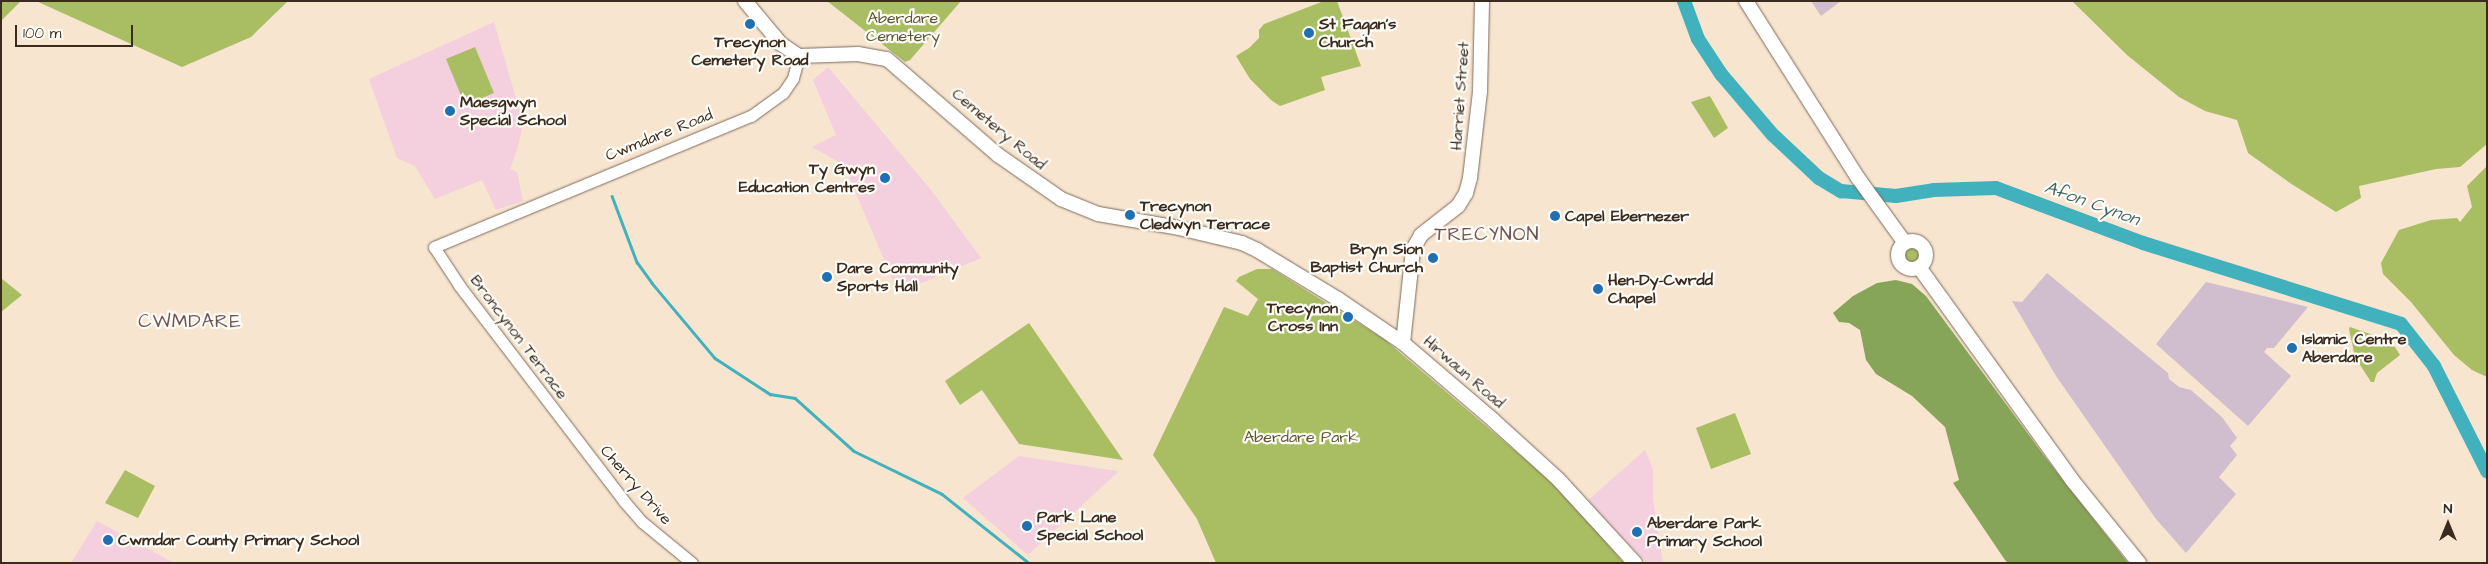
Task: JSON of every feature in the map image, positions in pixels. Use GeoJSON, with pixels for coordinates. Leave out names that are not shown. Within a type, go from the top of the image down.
{"type":"FeatureCollection","features":[{"type":"Feature","properties":{"kind":"main road"},"geometry":{"type":"LineString","coordinates":[[745,1],[781,44],[799,56]]}},
{"type":"Feature","properties":{"kind":"main road","name":"Harriet Street"},"geometry":{"type":"LineString","coordinates":[[1404,343],[1413,249],[1421,235],[1458,206],[1466,193],[1473,159],[1480,91],[1482,1]]}},
{"type":"Feature","properties":{"kind":"main road"},"geometry":{"type":"LineString","coordinates":[[1746,1],[1858,178],[1905,243]]}},
{"type":"Feature","properties":{"kind":"main road","name":"Cemetery Road"},"geometry":{"type":"LineString","coordinates":[[799,56],[858,54],[887,60],[998,155],[1061,199],[1098,214],[1179,228],[1242,243]]}},
{"type":"Feature","properties":{"kind":"main road","name":"Hirwaun Road"},"geometry":{"type":"LineString","coordinates":[[1242,243],[1257,250],[1338,299],[1404,343],[1558,478],[1635,563]]}},
{"type":"Feature","properties":{"kind":"main road"},"geometry":{"type":"LineString","coordinates":[[1905,243],[1918,243],[1925,250],[1925,260],[1919,267],[1907,269],[1900,264],[1898,252],[1905,243]]}},
{"type":"Feature","properties":{"kind":"main road"},"geometry":{"type":"LineString","coordinates":[[1919,267],[2072,480],[2139,563]]}},
{"type":"Feature","properties":{"kind":"street","name":"Cwmdare Road"},"geometry":{"type":"LineString","coordinates":[[434,247],[751,116],[783,93],[793,78],[799,56]]}},
{"type":"Feature","properties":{"kind":"street","name":"Broncynon Terrace"},"geometry":{"type":"LineString","coordinates":[[434,247],[459,285],[580,445]]}},
{"type":"Feature","properties":{"kind":"street","name":"Cherry Drive"},"geometry":{"type":"LineString","coordinates":[[580,445],[642,522],[692,563]]}},
{"type":"Feature","properties":{"kind":"shaded area"},"geometry":{"type":"Polygon","coordinates":[[[1811,1],[1841,1],[1821,16],[1811,1]]]}},
{"type":"Feature","properties":{"kind":"shaded area","name":"Maesgwyn Special School"},"geometry":{"type":"Polygon","coordinates":[[[494,22],[523,123],[518,147],[510,169],[517,172],[523,201],[496,210],[482,180],[435,199],[415,166],[397,158],[369,79],[494,22]]]}},
{"type":"Feature","properties":{"kind":"shaded area","name":"Ty Gwyn Education Centres"},"geometry":{"type":"Polygon","coordinates":[[[828,67],[931,190],[981,258],[898,293],[844,165],[812,147],[836,135],[813,80],[828,67]]]}},
{"type":"Feature","properties":{"kind":"shaded area"},"geometry":{"type":"Polygon","coordinates":[[[2047,273],[2168,373],[2169,379],[2179,387],[2191,390],[2222,417],[2237,438],[2230,446],[2237,455],[2219,477],[2236,494],[2186,553],[2156,519],[2056,376],[2012,301],[2022,302],[2047,273]]]}},
{"type":"Feature","properties":{"kind":"shaded area"},"geometry":{"type":"Polygon","coordinates":[[[2206,282],[2308,307],[2274,348],[2267,348],[2264,352],[2291,376],[2248,426],[2156,344],[2206,282]]]}},
{"type":"Feature","properties":{"kind":"shaded area","name":"Aberdare Park Primary School"},"geometry":{"type":"Polygon","coordinates":[[[1645,450],[1653,469],[1653,499],[1663,563],[1646,562],[1586,502],[1645,450]]]}},
{"type":"Feature","properties":{"kind":"shaded area","name":"Park Lane Special School"},"geometry":{"type":"Polygon","coordinates":[[[1019,456],[1118,472],[1028,555],[963,498],[1019,456]]]}},
{"type":"Feature","properties":{"kind":"shaded area","name":"Cwmdar County Primary School"},"geometry":{"type":"Polygon","coordinates":[[[97,521],[167,559],[175,563],[71,563],[97,521]]]}},
{"type":"Feature","properties":{"kind":"green space"},"geometry":{"type":"Polygon","coordinates":[[[1,1],[21,1],[1,21],[1,1]]]}},
{"type":"Feature","properties":{"kind":"green space"},"geometry":{"type":"Polygon","coordinates":[[[36,1],[288,1],[251,37],[182,67],[36,1]]]}},
{"type":"Feature","properties":{"kind":"green space","name":"Aberdare Cemetery"},"geometry":{"type":"Polygon","coordinates":[[[827,1],[961,1],[910,60],[905,62],[827,1]]]}},
{"type":"Feature","properties":{"kind":"green space"},"geometry":{"type":"Polygon","coordinates":[[[1324,1],[1337,1],[1361,66],[1321,77],[1325,90],[1280,106],[1271,100],[1250,79],[1236,56],[1249,48],[1259,38],[1259,30],[1264,24],[1324,1]]]}},
{"type":"Feature","properties":{"kind":"green space"},"geometry":{"type":"Polygon","coordinates":[[[2072,1],[2487,1],[2487,144],[2460,167],[2436,169],[2359,186],[2361,198],[2336,212],[2290,183],[2248,153],[2237,120],[2205,111],[2179,97],[2127,55],[2072,1]]]}},
{"type":"Feature","properties":{"kind":"green space"},"geometry":{"type":"Polygon","coordinates":[[[475,47],[494,93],[465,105],[446,59],[475,47]]]}},
{"type":"Feature","properties":{"kind":"green space"},"geometry":{"type":"Polygon","coordinates":[[[1710,96],[1728,128],[1714,138],[1691,102],[1710,96]]]}},
{"type":"Feature","properties":{"kind":"green space"},"geometry":{"type":"Polygon","coordinates":[[[2487,166],[2487,377],[2472,370],[2454,355],[2411,302],[2383,274],[2381,263],[2399,230],[2431,220],[2457,218],[2460,222],[2472,207],[2467,186],[2487,166]]]}},
{"type":"Feature","properties":{"kind":"green space"},"geometry":{"type":"Polygon","coordinates":[[[1911,247],[1917,249],[1919,255],[1917,261],[1911,263],[1905,261],[1903,255],[1905,249],[1911,247]]]}},
{"type":"Feature","properties":{"kind":"green space","name":"Aberdare Park"},"geometry":{"type":"Polygon","coordinates":[[[1257,269],[1272,269],[1384,339],[1568,498],[1624,563],[1216,563],[1197,519],[1153,455],[1224,307],[1248,316],[1258,299],[1236,281],[1239,277],[1257,269]]]}},
{"type":"Feature","properties":{"kind":"green space"},"geometry":{"type":"Polygon","coordinates":[[[1,278],[22,295],[1,312],[1,278]]]}},
{"type":"Feature","properties":{"kind":"green space"},"geometry":{"type":"Polygon","coordinates":[[[1896,280],[1912,284],[1926,296],[2045,457],[2128,563],[2008,563],[2005,560],[1953,483],[1959,480],[1945,427],[1912,396],[1876,374],[1866,360],[1860,330],[1849,323],[1839,322],[1833,313],[1853,296],[1877,283],[1896,280]]]}},
{"type":"Feature","properties":{"kind":"green space"},"geometry":{"type":"Polygon","coordinates":[[[1029,323],[1123,460],[1019,444],[982,390],[960,405],[945,381],[1029,323]]]}},
{"type":"Feature","properties":{"kind":"green space"},"geometry":{"type":"Polygon","coordinates":[[[2350,327],[2391,341],[2400,355],[2377,373],[2374,382],[2371,382],[2355,357],[2350,327]]]}},
{"type":"Feature","properties":{"kind":"green space"},"geometry":{"type":"Polygon","coordinates":[[[1735,413],[1751,454],[1711,469],[1696,428],[1735,413]]]}},
{"type":"Feature","properties":{"kind":"green space"},"geometry":{"type":"Polygon","coordinates":[[[125,470],[155,486],[138,518],[105,503],[125,470]]]}},
{"type":"Feature","properties":{"kind":"waterway","name":"Afon Cynon"},"geometry":{"type":"LineString","coordinates":[[1684,1],[1698,39],[1721,74],[1773,135],[1819,178],[1841,191],[1896,196],[1934,190],[1996,188],[2143,243],[2401,324],[2434,366],[2487,471]]}},
{"type":"Feature","properties":{"kind":"waterway"},"geometry":{"type":"LineString","coordinates":[[612,196],[637,262],[652,283],[715,358],[770,394],[795,398],[854,451],[942,494],[1029,563]]}},
{"type":"Feature","properties":{"kind":"place","name":"Trecynon Cemetery Road"},"geometry":{"type":"Point","coordinates":[750,24]}},
{"type":"Feature","properties":{"kind":"place","name":"St Fagan's Church"},"geometry":{"type":"Point","coordinates":[1309,33]}},
{"type":"Feature","properties":{"kind":"place","name":"Maesgwyn Special School"},"geometry":{"type":"Point","coordinates":[450,111]}},
{"type":"Feature","properties":{"kind":"place","name":"Ty Gwyn Education Centres"},"geometry":{"type":"Point","coordinates":[885,178]}},
{"type":"Feature","properties":{"kind":"place","name":"Trecynon Cledwyn Terrace"},"geometry":{"type":"Point","coordinates":[1130,215]}},
{"type":"Feature","properties":{"kind":"place","name":"Capel Ebernezer"},"geometry":{"type":"Point","coordinates":[1555,216]}},
{"type":"Feature","properties":{"kind":"place","name":"Bryn Sion Baptist Church"},"geometry":{"type":"Point","coordinates":[1433,258]}},
{"type":"Feature","properties":{"kind":"place","name":"Dare Community Sports Hall"},"geometry":{"type":"Point","coordinates":[827,277]}},
{"type":"Feature","properties":{"kind":"place","name":"Hen-Dy-Cwrdd Chapel"},"geometry":{"type":"Point","coordinates":[1598,289]}},
{"type":"Feature","properties":{"kind":"place","name":"Trecynon Cross Inn"},"geometry":{"type":"Point","coordinates":[1348,317]}},
{"type":"Feature","properties":{"kind":"place","name":"Islamic Centre Aberdare"},"geometry":{"type":"Point","coordinates":[2292,348]}},
{"type":"Feature","properties":{"kind":"place","name":"Park Lane Special School"},"geometry":{"type":"Point","coordinates":[1027,526]}},
{"type":"Feature","properties":{"kind":"place","name":"Aberdare Park Primary School"},"geometry":{"type":"Point","coordinates":[1637,532]}},
{"type":"Feature","properties":{"kind":"place","name":"Cwmdar County Primary School"},"geometry":{"type":"Point","coordinates":[108,540]}},
{"type":"Feature","properties":{"kind":"district","name":"TRECYNON"},"geometry":{"type":"Point","coordinates":[1487,235]}},
{"type":"Feature","properties":{"kind":"district","name":"CWMDARE"},"geometry":{"type":"Point","coordinates":[190,322]}}]}
